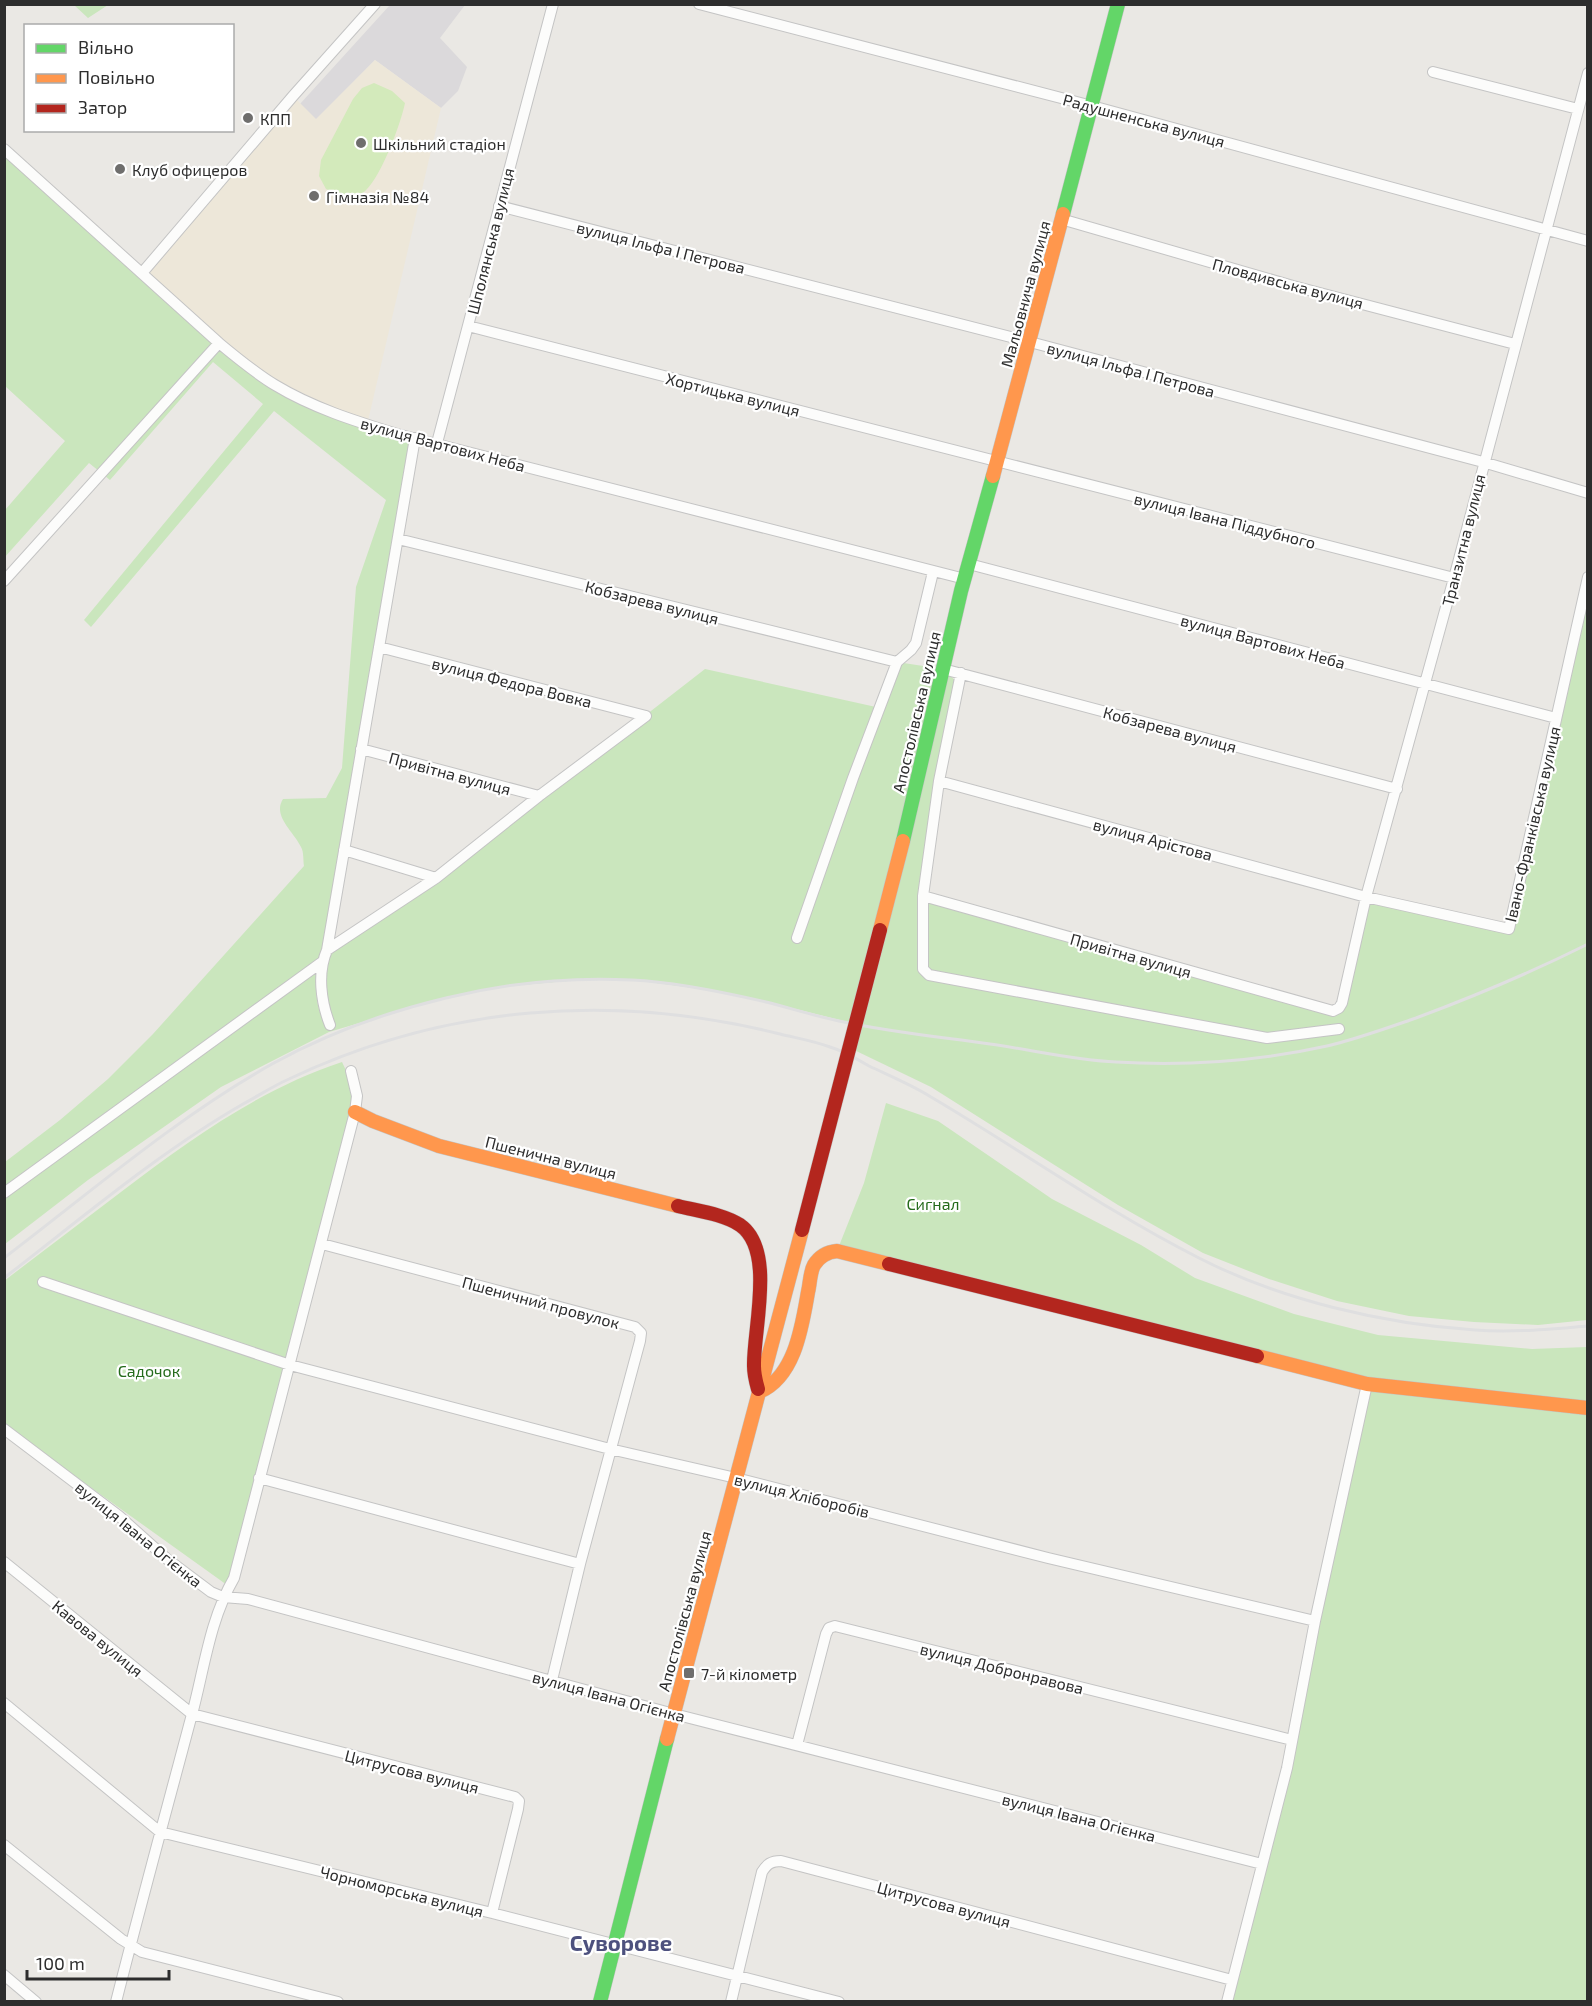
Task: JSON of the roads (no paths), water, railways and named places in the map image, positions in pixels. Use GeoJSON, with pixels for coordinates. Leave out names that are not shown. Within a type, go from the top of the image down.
{"type":"FeatureCollection","features":[{"type":"Feature","properties":{"kind":"street"},"geometry":{"type":"LineString","coordinates":[[142,273],[375,4]]}},
{"type":"Feature","properties":{"kind":"street","name":"Шполянська вулиця"},"geometry":{"type":"LineString","coordinates":[[437,443],[553,4]]}},
{"type":"Feature","properties":{"kind":"street","name":"Радушненська вулиця"},"geometry":{"type":"LineString","coordinates":[[699,4],[1092,106],[1587,241]]}},
{"type":"Feature","properties":{"kind":"street","name":"Мальовнича вулиця"},"geometry":{"type":"LineString","coordinates":[[963,585],[1030,342],[1118,4]]}},
{"type":"Feature","properties":{"kind":"street"},"geometry":{"type":"LineString","coordinates":[[1433,72],[1578,109]]}},
{"type":"Feature","properties":{"kind":"street","name":"Транзитна вулиця"},"geometry":{"type":"LineString","coordinates":[[1339,1008],[1366,897],[1454,578],[1587,73]]}},
{"type":"Feature","properties":{"kind":"street","name":"вулиця Вартових Неба"},"geometry":{"type":"LineString","coordinates":[[4,150],[249,368],[296,397],[335,415],[415,438],[933,572],[963,585]]}},
{"type":"Feature","properties":{"kind":"street","name":"вулиця Ільфа І Петрова"},"geometry":{"type":"LineString","coordinates":[[499,206],[1030,342],[1483,462],[1587,494]]}},
{"type":"Feature","properties":{"kind":"street","name":"Пловдивська вулиця"},"geometry":{"type":"LineString","coordinates":[[1061,219],[1293,286],[1515,344]]}},
{"type":"Feature","properties":{"kind":"street","name":"Хортицька вулиця"},"geometry":{"type":"LineString","coordinates":[[468,326],[997,462]]}},
{"type":"Feature","properties":{"kind":"street"},"geometry":{"type":"LineString","coordinates":[[4,581],[219,343]]}},
{"type":"Feature","properties":{"kind":"street"},"geometry":{"type":"LineString","coordinates":[[330,1025],[321,990],[322,962],[327,950],[415,438]]}},
{"type":"Feature","properties":{"kind":"street","name":"вулиця Івана Піддубного"},"geometry":{"type":"LineString","coordinates":[[997,462],[1454,578]]}},
{"type":"Feature","properties":{"kind":"street","name":"Кобзарева вулиця"},"geometry":{"type":"LineString","coordinates":[[398,539],[901,659]]}},
{"type":"Feature","properties":{"kind":"street","name":"вулиця Вартових Неба"},"geometry":{"type":"LineString","coordinates":[[969,564],[1556,718]]}},
{"type":"Feature","properties":{"kind":"street"},"geometry":{"type":"LineString","coordinates":[[798,938],[853,778],[901,659],[916,643],[933,572]]}},
{"type":"Feature","properties":{"kind":"street","name":"Івано-Франківська вулиця"},"geometry":{"type":"LineString","coordinates":[[1366,897],[1509,929],[1587,577]]}},
{"type":"Feature","properties":{"kind":"street","name":"Апостолівська вулиця"},"geometry":{"type":"LineString","coordinates":[[600,2001],[613,1944],[903,841],[963,585]]}},
{"type":"Feature","properties":{"kind":"street","name":"вулиця Федора Вовка"},"geometry":{"type":"LineString","coordinates":[[379,647],[646,716]]}},
{"type":"Feature","properties":{"kind":"street","name":"Кобзарева вулиця"},"geometry":{"type":"LineString","coordinates":[[943,669],[1396,789]]}},
{"type":"Feature","properties":{"kind":"street"},"geometry":{"type":"LineString","coordinates":[[961,673],[939,781],[923,896],[923,969],[929,975],[1267,1038],[1339,1029]]}},
{"type":"Feature","properties":{"kind":"street","name":"Привітна вулиця"},"geometry":{"type":"LineString","coordinates":[[327,950],[436,878],[539,796],[646,716]]}},
{"type":"Feature","properties":{"kind":"street","name":"Привітна вулиця"},"geometry":{"type":"LineString","coordinates":[[361,749],[539,796]]}},
{"type":"Feature","properties":{"kind":"street","name":"вулиця Арістова"},"geometry":{"type":"LineString","coordinates":[[939,781],[1366,897]]}},
{"type":"Feature","properties":{"kind":"street"},"geometry":{"type":"LineString","coordinates":[[344,850],[436,878]]}},
{"type":"Feature","properties":{"kind":"street","name":"Привітна вулиця"},"geometry":{"type":"LineString","coordinates":[[923,896],[1332,1011],[1339,1008]]}},
{"type":"Feature","properties":{"kind":"street"},"geometry":{"type":"LineString","coordinates":[[4,1194],[322,962]]}},
{"type":"Feature","properties":{"kind":"street"},"geometry":{"type":"LineString","coordinates":[[116,2001],[192,1714],[203,1661],[223,1597],[234,1578],[322,1244],[355,1112],[357,1096],[351,1071]]}},
{"type":"Feature","properties":{"kind":"street","name":"Пшенична вулиця"},"geometry":{"type":"LineString","coordinates":[[355,1112],[439,1146],[717,1216],[741,1227],[752,1241],[758,1260],[759,1290],[753,1369],[759,1392]]}},
{"type":"Feature","properties":{"kind":"street","name":"Пшеничний провулок"},"geometry":{"type":"LineString","coordinates":[[322,1244],[635,1327],[641,1333],[640,1341],[610,1449]]}},
{"type":"Feature","properties":{"kind":"street"},"geometry":{"type":"LineString","coordinates":[[759,1392],[773,1385],[783,1374],[793,1350],[813,1267],[820,1257],[828,1252],[837,1251],[1367,1384],[1587,1408]]}},
{"type":"Feature","properties":{"kind":"street","name":"вулиця Хліборобів"},"geometry":{"type":"LineString","coordinates":[[43,1282],[290,1365],[610,1449],[1315,1621]]}},
{"type":"Feature","properties":{"kind":"street"},"geometry":{"type":"LineString","coordinates":[[1227,2001],[1263,1864],[1292,1740],[1315,1621],[1367,1384]]}},
{"type":"Feature","properties":{"kind":"street","name":"вулиця Івана Огієнка"},"geometry":{"type":"LineString","coordinates":[[4,1429],[118,1516],[167,1559],[212,1592],[223,1597],[248,1599],[674,1714],[1263,1864]]}},
{"type":"Feature","properties":{"kind":"street"},"geometry":{"type":"LineString","coordinates":[[552,1680],[610,1449]]}},
{"type":"Feature","properties":{"kind":"street"},"geometry":{"type":"LineString","coordinates":[[260,1478],[580,1564]]}},
{"type":"Feature","properties":{"kind":"street","name":"Кавова вулиця"},"geometry":{"type":"LineString","coordinates":[[4,1562],[192,1714]]}},
{"type":"Feature","properties":{"kind":"street","name":"вулиця Добронравова"},"geometry":{"type":"LineString","coordinates":[[797,1745],[826,1634],[829,1628],[835,1626],[1292,1740]]}},
{"type":"Feature","properties":{"kind":"street","name":"Чорноморська вулиця"},"geometry":{"type":"LineString","coordinates":[[4,1703],[160,1832],[839,2001]]}},
{"type":"Feature","properties":{"kind":"street","name":"Цитрусова вулиця"},"geometry":{"type":"LineString","coordinates":[[192,1714],[515,1797],[519,1801],[518,1809],[492,1913]]}},
{"type":"Feature","properties":{"kind":"street"},"geometry":{"type":"LineString","coordinates":[[4,1845],[130,1946],[142,1952],[338,2001]]}},
{"type":"Feature","properties":{"kind":"street","name":"Цитрусова вулиця"},"geometry":{"type":"LineString","coordinates":[[731,2001],[762,1872],[768,1864],[781,1861],[1232,1980]]}},
{"type":"Feature","properties":{"kind":"street"},"geometry":{"type":"LineString","coordinates":[[4,1975],[36,2001]]}},
{"type":"Feature","properties":{"kind":"railway"},"geometry":{"type":"LineString","coordinates":[[4,1258],[168,1131],[272,1064],[357,1025],[402,1010],[469,993],[562,980],[649,981],[716,991],[858,1025],[1069,1057],[1142,1063],[1196,1063],[1249,1059],[1301,1051],[1361,1037],[1482,992],[1588,944]]}},
{"type":"Feature","properties":{"kind":"railway"},"geometry":{"type":"LineString","coordinates":[[4,1278],[181,1143],[243,1104],[289,1079],[348,1054],[408,1035],[469,1021],[530,1013],[592,1010],[655,1013],[717,1021],[805,1040],[850,1055],[965,1117],[1164,1240],[1231,1273],[1298,1298],[1369,1316],[1440,1327],[1503,1331],[1588,1326]]}},
{"type":"Feature","properties":{"kind":"place","name":"КПП"},"geometry":{"type":"Point","coordinates":[248,118]}},
{"type":"Feature","properties":{"kind":"place","name":"Шкільний стадіон"},"geometry":{"type":"Point","coordinates":[361,143]}},
{"type":"Feature","properties":{"kind":"place","name":"Клуб офицеров"},"geometry":{"type":"Point","coordinates":[120,169]}},
{"type":"Feature","properties":{"kind":"place","name":"Гімназія №84"},"geometry":{"type":"Point","coordinates":[314,196]}},
{"type":"Feature","properties":{"kind":"place","name":"7-й кілометр"},"geometry":{"type":"Point","coordinates":[689,1673]}},
{"type":"Feature","properties":{"kind":"district","name":"Суворове"},"geometry":{"type":"Point","coordinates":[621,1942]}},
{"type":"Feature","properties":{"kind":"park label","name":"Сигнал"},"geometry":{"type":"Point","coordinates":[933,1203]}},
{"type":"Feature","properties":{"kind":"park label","name":"Садочок"},"geometry":{"type":"Point","coordinates":[149,1370]}}]}
